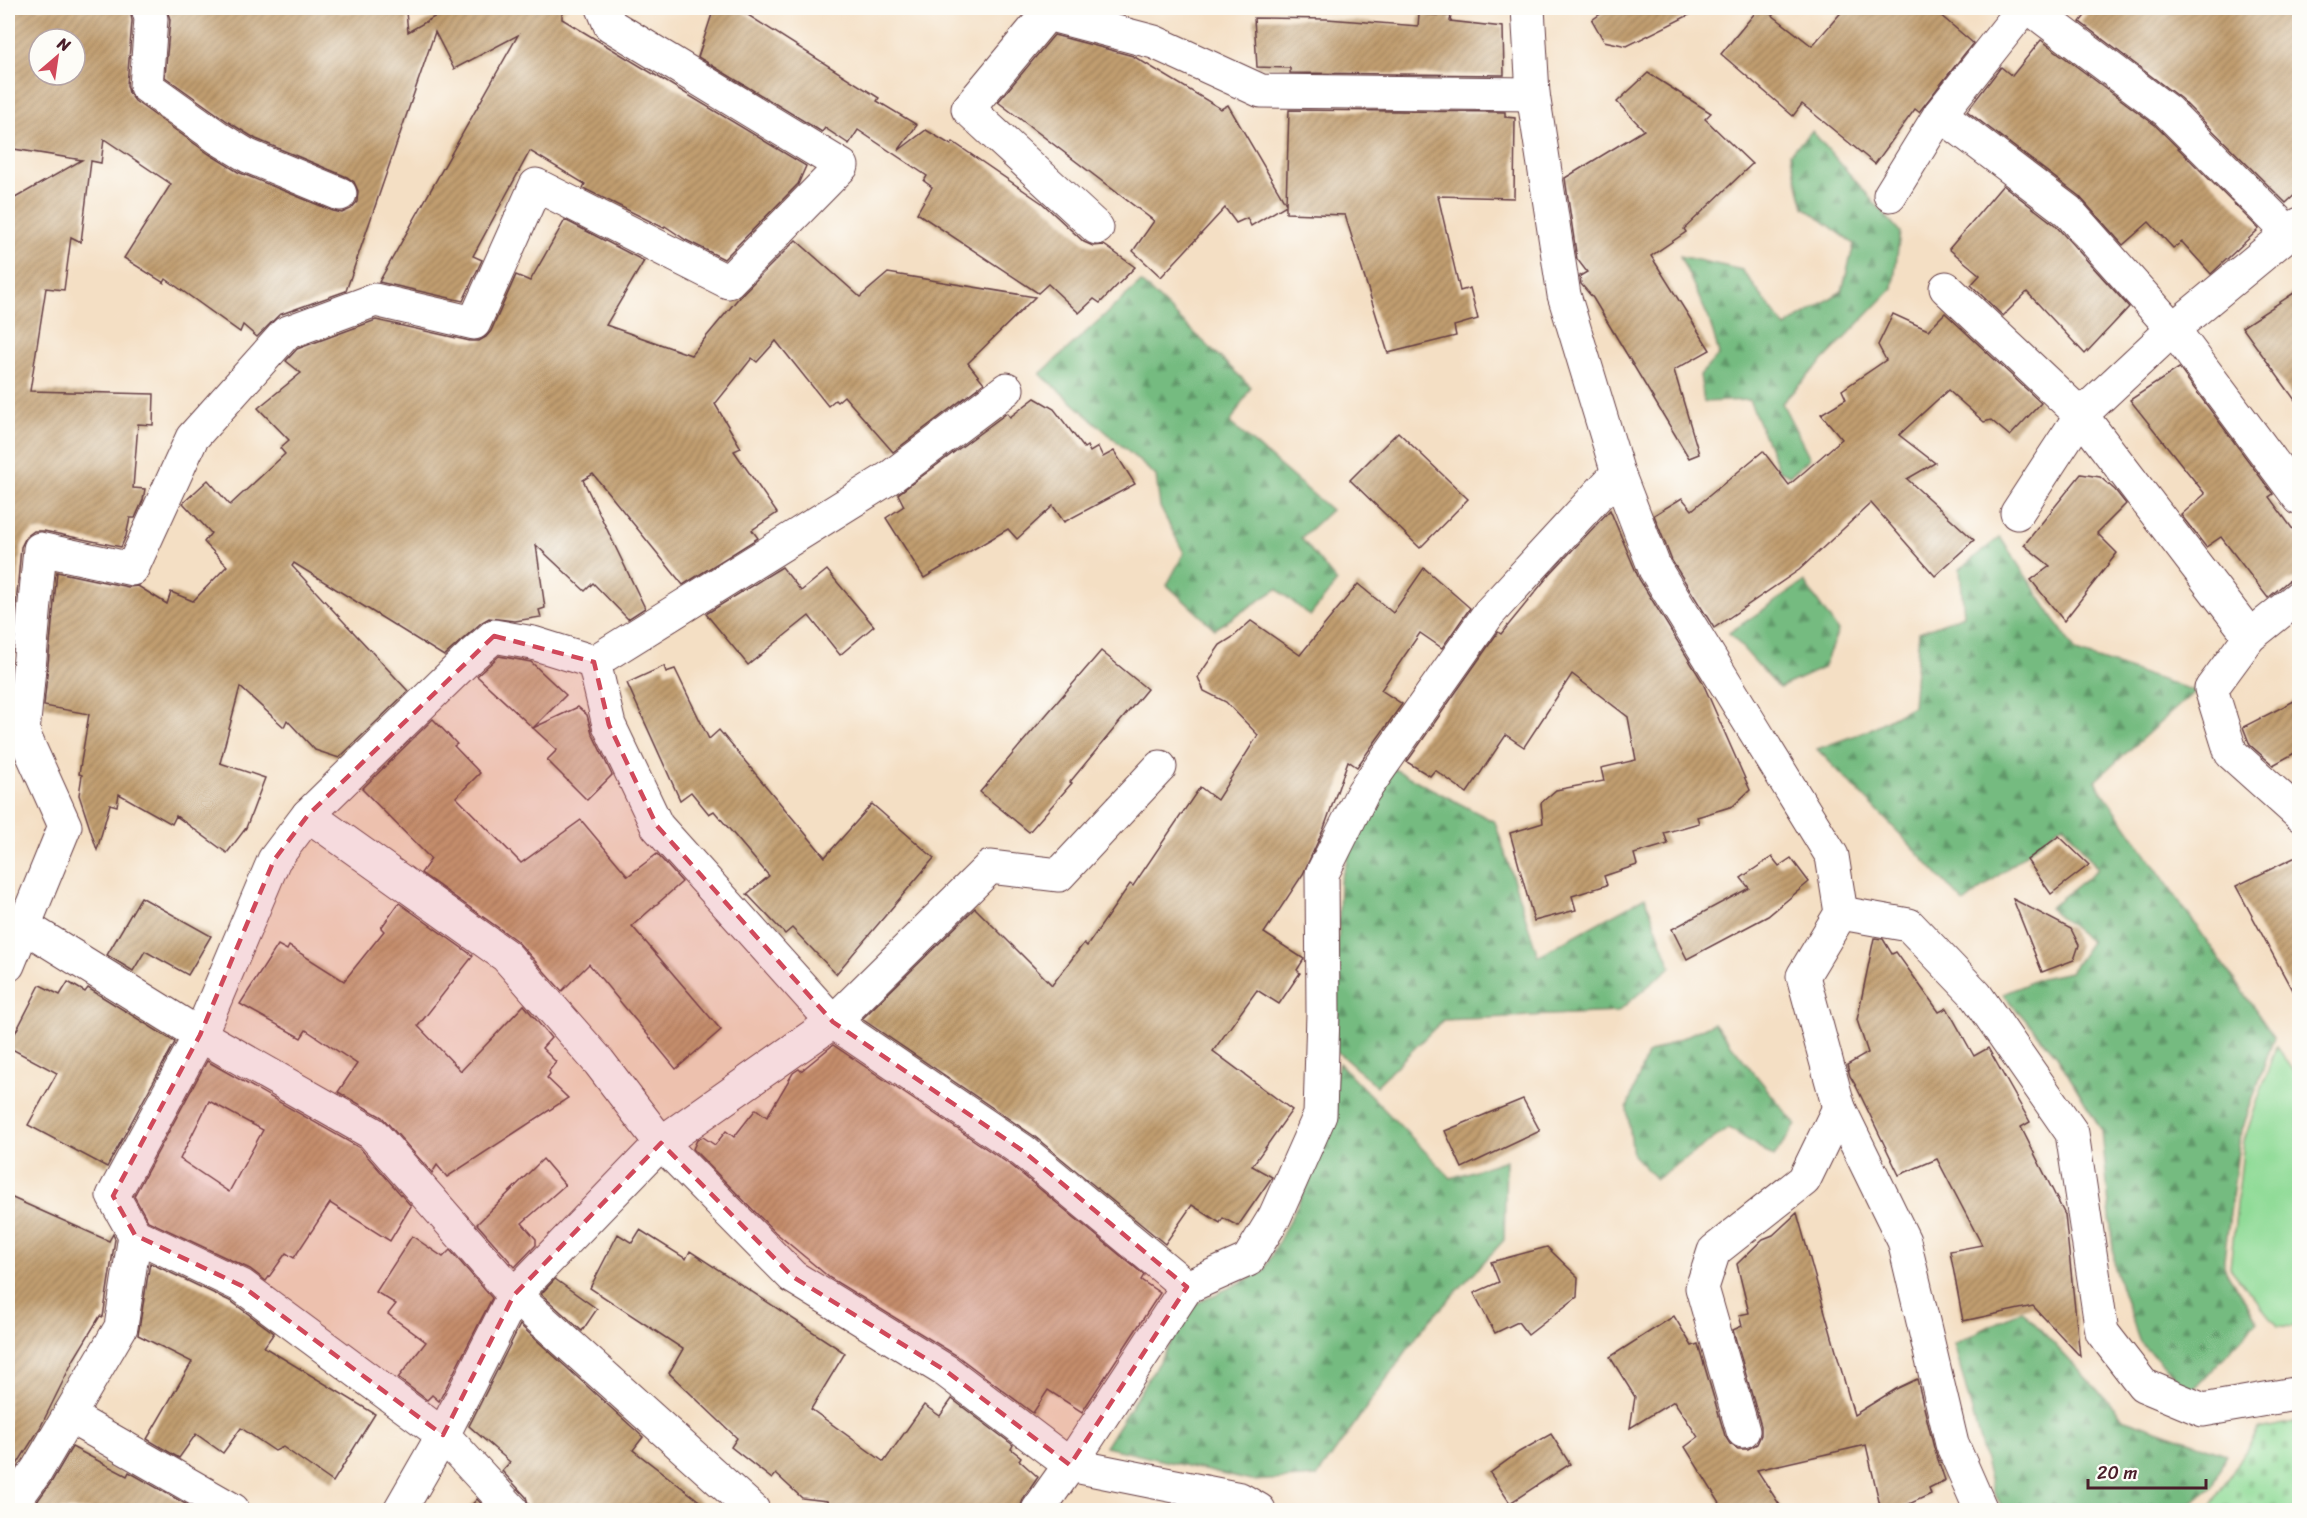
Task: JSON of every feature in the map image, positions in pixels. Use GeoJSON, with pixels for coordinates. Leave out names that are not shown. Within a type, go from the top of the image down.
{"type":"FeatureCollection","features":[{"type":"Feature","properties":{"kind":"street"},"geometry":{"type":"LineString","coordinates":[[148,8],[151,19],[146,86],[220,139],[248,156],[340,194]]}},
{"type":"Feature","properties":{"kind":"street"},"geometry":{"type":"LineString","coordinates":[[8,965],[66,826],[22,733],[19,650],[40,549],[132,569],[192,438],[286,333],[375,300],[474,323],[536,185],[728,282],[842,166],[610,25],[603,8]]}},
{"type":"Feature","properties":{"kind":"street"},"geometry":{"type":"LineString","coordinates":[[1528,8],[1533,93],[1564,295],[1618,473],[1655,568],[1832,856],[1841,913],[1803,976],[1839,1108],[1904,1241],[1952,1444],[1981,1510]]}},
{"type":"Feature","properties":{"kind":"street"},"geometry":{"type":"LineString","coordinates":[[1890,195],[1940,114],[2024,8]]}},
{"type":"Feature","properties":{"kind":"street"},"geometry":{"type":"LineString","coordinates":[[2017,513],[2081,415],[2173,329],[2294,229],[2167,111],[2030,8]]}},
{"type":"Feature","properties":{"kind":"street"},"geometry":{"type":"LineString","coordinates":[[1097,228],[968,109],[1047,14],[1154,42],[1261,91],[1533,93]]}},
{"type":"Feature","properties":{"kind":"street"},"geometry":{"type":"LineString","coordinates":[[1940,114],[2068,211],[2173,329],[2300,499]]}},
{"type":"Feature","properties":{"kind":"street"},"geometry":{"type":"LineString","coordinates":[[1946,288],[2081,415],[2250,636]]}},
{"type":"Feature","properties":{"kind":"street"},"geometry":{"type":"LineString","coordinates":[[512,1510],[443,1435],[242,1286],[135,1235],[113,1196],[200,1035],[274,860],[308,815],[374,748],[494,636],[533,643],[594,662],[892,476],[1007,389]]}},
{"type":"Feature","properties":{"kind":"street"},"geometry":{"type":"LineString","coordinates":[[1038,1510],[1188,1287],[1248,1260],[1275,1216],[1320,1115],[1323,1013],[1322,873],[1363,792],[1489,613],[1618,473]]}},
{"type":"Feature","properties":{"kind":"street"},"geometry":{"type":"LineString","coordinates":[[2300,596],[2250,636],[2211,689],[2231,753],[2300,815]]}},
{"type":"Feature","properties":{"kind":"street"},"geometry":{"type":"LineString","coordinates":[[594,662],[609,725],[657,826],[833,1022],[1023,1150],[1188,1287]]}},
{"type":"Feature","properties":{"kind":"street"},"geometry":{"type":"LineString","coordinates":[[400,1510],[443,1435],[514,1295],[661,1143],[833,1022],[990,867],[1059,875],[1160,766]]}},
{"type":"Feature","properties":{"kind":"street"},"geometry":{"type":"LineString","coordinates":[[308,815],[506,956],[599,1062],[661,1143],[793,1278],[946,1371],[1070,1465],[1240,1499],[1259,1510]]}},
{"type":"Feature","properties":{"kind":"street"},"geometry":{"type":"LineString","coordinates":[[1841,913],[1909,925],[1976,995],[2072,1133],[2102,1332],[2144,1385],[2203,1410],[2300,1393]]}},
{"type":"Feature","properties":{"kind":"street"},"geometry":{"type":"LineString","coordinates":[[24,926],[200,1035],[372,1133],[514,1295],[753,1510]]}},
{"type":"Feature","properties":{"kind":"street"},"geometry":{"type":"LineString","coordinates":[[1743,1431],[1702,1288],[1714,1251],[1804,1180],[1839,1108]]}},
{"type":"Feature","properties":{"kind":"street"},"geometry":{"type":"LineString","coordinates":[[8,1510],[37,1470],[121,1326],[135,1235]]}},
{"type":"Feature","properties":{"kind":"street"},"geometry":{"type":"LineString","coordinates":[[69,1416],[233,1510]]}},
{"type":"Feature","properties":{"kind":"highlighted area"},"geometry":{"type":"Polygon","coordinates":[[[494,636],[594,662],[609,725],[657,826],[833,1022],[1023,1151],[1187,1287],[1070,1465],[946,1371],[793,1277],[661,1143],[514,1295],[443,1435],[242,1286],[135,1235],[113,1196],[200,1035],[274,860],[308,815],[494,636]]]}},
{"type":"Feature","properties":{"kind":"green space"},"geometry":{"type":"Polygon","coordinates":[[[1812,131],[1900,232],[1893,288],[1782,403],[1810,458],[1790,475],[1779,470],[1749,400],[1704,402],[1700,375],[1719,354],[1709,319],[1680,256],[1742,270],[1785,327],[1842,291],[1854,244],[1804,207],[1790,153],[1812,131]]]}},
{"type":"Feature","properties":{"kind":"green space"},"geometry":{"type":"Polygon","coordinates":[[[1141,282],[1251,387],[1230,423],[1331,510],[1301,538],[1337,582],[1310,616],[1277,589],[1215,629],[1167,585],[1184,553],[1160,507],[1156,476],[1040,374],[1141,282]]]}},
{"type":"Feature","properties":{"kind":"green space"},"geometry":{"type":"Polygon","coordinates":[[[2000,537],[2076,652],[2195,691],[2095,781],[2274,1037],[2240,1136],[2223,1267],[2258,1321],[2191,1392],[2140,1342],[2115,1270],[2102,1131],[2057,1056],[2003,994],[2041,978],[2070,972],[2091,942],[2049,908],[2098,869],[2063,824],[1964,903],[1817,749],[1867,731],[1913,706],[1919,632],[1964,615],[1960,569],[2000,537]]]}},
{"type":"Feature","properties":{"kind":"green space"},"geometry":{"type":"Polygon","coordinates":[[[1804,582],[1838,631],[1823,668],[1779,688],[1729,633],[1804,582]]]}},
{"type":"Feature","properties":{"kind":"green space"},"geometry":{"type":"Polygon","coordinates":[[[1392,768],[1495,822],[1538,956],[1645,897],[1671,967],[1617,1012],[1443,1020],[1376,1086],[1335,1050],[1340,882],[1360,820],[1392,768]]]}},
{"type":"Feature","properties":{"kind":"green space"},"geometry":{"type":"Polygon","coordinates":[[[1714,1023],[1796,1125],[1774,1157],[1729,1128],[1656,1179],[1633,1155],[1627,1108],[1647,1054],[1714,1023]]]}},
{"type":"Feature","properties":{"kind":"green space"},"geometry":{"type":"Polygon","coordinates":[[[2276,1046],[2299,1078],[2299,1327],[2277,1326],[2230,1268],[2244,1141],[2276,1046]]]}},
{"type":"Feature","properties":{"kind":"green space"},"geometry":{"type":"Polygon","coordinates":[[[1339,1063],[1451,1178],[1506,1160],[1504,1240],[1422,1329],[1317,1477],[1251,1481],[1105,1447],[1195,1304],[1263,1272],[1310,1180],[1339,1063]]]}},
{"type":"Feature","properties":{"kind":"green space"},"geometry":{"type":"Polygon","coordinates":[[[2022,1310],[2125,1419],[2226,1454],[2213,1487],[2180,1510],[2004,1510],[1993,1491],[1954,1344],[2022,1310]]]}},
{"type":"Feature","properties":{"kind":"green space"},"geometry":{"type":"Polygon","coordinates":[[[2299,1421],[2299,1510],[2209,1510],[2259,1429],[2299,1421]]]}},
{"type":"Feature","properties":{"kind":"building"},"geometry":{"type":"Polygon","coordinates":[[[8,8],[130,8],[132,21],[127,85],[135,101],[238,172],[342,213],[351,209],[357,202],[358,191],[354,182],[256,139],[165,77],[170,20],[167,8],[340,8],[339,12],[406,12],[408,32],[450,8],[568,8],[562,11],[562,19],[806,166],[798,184],[724,259],[686,240],[665,226],[664,228],[583,188],[585,184],[530,151],[473,256],[482,260],[463,301],[379,282],[518,35],[454,69],[435,32],[346,291],[279,315],[257,337],[243,325],[240,332],[166,279],[164,283],[124,258],[171,184],[104,139],[101,163],[91,161],[81,242],[71,237],[64,290],[46,288],[30,391],[154,394],[153,425],[138,424],[133,488],[145,489],[143,500],[135,518],[130,518],[121,547],[44,531],[34,531],[26,537],[21,547],[14,628],[8,627],[8,202],[82,160],[8,148],[8,8]]]}},
{"type":"Feature","properties":{"kind":"building"},"geometry":{"type":"Polygon","coordinates":[[[714,8],[737,8],[879,98],[877,101],[917,125],[898,151],[926,130],[951,145],[953,142],[1042,203],[1084,242],[1093,246],[1104,245],[1135,267],[1100,303],[1094,299],[1079,313],[1048,284],[1038,293],[917,213],[932,187],[924,181],[927,176],[858,130],[849,144],[825,128],[822,132],[698,57],[714,8]]]}},
{"type":"Feature","properties":{"kind":"building"},"geometry":{"type":"Polygon","coordinates":[[[1609,8],[1703,8],[1627,46],[1604,41],[1592,20],[1609,8]]]}},
{"type":"Feature","properties":{"kind":"building"},"geometry":{"type":"Polygon","coordinates":[[[1759,8],[1763,8],[1812,46],[1845,8],[1932,8],[1973,43],[1919,112],[1915,109],[1875,164],[1802,104],[1793,116],[1721,54],[1759,8]]]}},
{"type":"Feature","properties":{"kind":"building"},"geometry":{"type":"Polygon","coordinates":[[[2091,8],[2300,8],[2300,190],[2286,203],[2180,98],[2080,22],[2091,8]]]}},
{"type":"Feature","properties":{"kind":"building"},"geometry":{"type":"Polygon","coordinates":[[[1419,14],[1451,16],[1450,21],[1503,27],[1504,75],[1290,73],[1290,68],[1257,67],[1254,18],[1327,19],[1418,26],[1419,14]]]}},
{"type":"Feature","properties":{"kind":"building"},"geometry":{"type":"Polygon","coordinates":[[[1054,35],[1133,56],[1221,109],[1228,105],[1286,204],[1289,110],[1505,112],[1505,117],[1515,118],[1514,198],[1438,196],[1460,291],[1470,288],[1478,319],[1454,326],[1456,336],[1388,353],[1345,215],[1286,213],[1286,205],[1251,226],[1247,218],[1236,223],[1225,208],[1161,277],[1133,251],[1154,221],[998,102],[1054,35]]]}},
{"type":"Feature","properties":{"kind":"building"},"geometry":{"type":"Polygon","coordinates":[[[2041,40],[2155,125],[2259,229],[2211,274],[2182,242],[2173,248],[2149,222],[2123,245],[2079,196],[1967,111],[2001,67],[2012,76],[2041,40]]]}},
{"type":"Feature","properties":{"kind":"building"},"geometry":{"type":"Polygon","coordinates":[[[1648,73],[1711,113],[1705,119],[1752,164],[1684,229],[1686,232],[1651,256],[1710,350],[1674,370],[1699,454],[1689,458],[1593,298],[1581,284],[1580,276],[1587,272],[1577,259],[1565,178],[1644,130],[1617,102],[1648,73]]]}},
{"type":"Feature","properties":{"kind":"building"},"geometry":{"type":"Polygon","coordinates":[[[2003,185],[2055,225],[2129,307],[2085,354],[2027,292],[2003,316],[1971,285],[1980,275],[1949,249],[2003,185]]]}},
{"type":"Feature","properties":{"kind":"building"},"geometry":{"type":"Polygon","coordinates":[[[565,220],[644,261],[606,325],[691,355],[741,295],[796,240],[860,297],[888,273],[1035,297],[968,363],[984,383],[893,452],[844,396],[828,406],[776,341],[757,362],[752,358],[715,404],[741,448],[734,451],[777,513],[752,530],[758,538],[683,585],[593,474],[583,480],[645,608],[628,619],[593,583],[585,591],[536,545],[545,608],[539,610],[541,617],[515,621],[489,618],[444,656],[294,563],[292,566],[408,691],[339,758],[315,750],[287,720],[284,727],[240,687],[220,763],[265,778],[246,828],[227,853],[176,816],[172,824],[119,794],[117,806],[110,804],[97,850],[79,795],[82,775],[79,774],[89,714],[44,706],[57,572],[128,587],[138,586],[167,604],[171,592],[193,601],[227,566],[204,542],[211,533],[183,503],[208,480],[230,505],[285,454],[280,448],[289,440],[258,408],[301,373],[286,361],[297,349],[376,320],[479,341],[491,331],[516,275],[530,281],[565,220]]]}},
{"type":"Feature","properties":{"kind":"building"},"geometry":{"type":"Polygon","coordinates":[[[2300,289],[2300,407],[2242,327],[2300,289]]]}},
{"type":"Feature","properties":{"kind":"building"},"geometry":{"type":"Polygon","coordinates":[[[1945,313],[2041,403],[2010,436],[1991,420],[1984,422],[1948,390],[1899,435],[1935,463],[1907,479],[1974,540],[1935,576],[1871,503],[1799,570],[1714,628],[1672,561],[1654,515],[1682,498],[1692,510],[1763,451],[1789,485],[1842,439],[1821,414],[1846,399],[1842,390],[1886,360],[1878,345],[1893,314],[1928,330],[1945,313]]]}},
{"type":"Feature","properties":{"kind":"building"},"geometry":{"type":"Polygon","coordinates":[[[2179,368],[2273,494],[2269,497],[2300,539],[2300,578],[2288,581],[2268,598],[2221,537],[2206,547],[2181,515],[2205,494],[2130,400],[2179,368]]]}},
{"type":"Feature","properties":{"kind":"building"},"geometry":{"type":"Polygon","coordinates":[[[1035,398],[1054,409],[1084,448],[1087,446],[1090,452],[1098,447],[1103,457],[1114,451],[1135,484],[1064,522],[1053,506],[1017,539],[1008,529],[924,578],[886,518],[904,506],[898,494],[1007,413],[1010,417],[1035,398]]]}},
{"type":"Feature","properties":{"kind":"building"},"geometry":{"type":"Polygon","coordinates":[[[1398,432],[1468,499],[1420,548],[1350,480],[1398,432]]]}},
{"type":"Feature","properties":{"kind":"building"},"geometry":{"type":"Polygon","coordinates":[[[2081,474],[2100,477],[2126,504],[2097,533],[2117,553],[2064,621],[2031,580],[2050,566],[2024,545],[2081,474]]]}},
{"type":"Feature","properties":{"kind":"building"},"geometry":{"type":"Polygon","coordinates":[[[1610,510],[1639,579],[1702,681],[1750,790],[1733,806],[1697,817],[1699,823],[1664,833],[1668,844],[1634,854],[1637,865],[1604,876],[1607,885],[1572,896],[1576,910],[1534,921],[1510,833],[1543,823],[1541,803],[1556,790],[1604,781],[1601,768],[1636,760],[1628,717],[1572,674],[1524,747],[1506,735],[1467,793],[1435,770],[1430,776],[1407,762],[1498,632],[1501,634],[1550,574],[1610,510]]]}},
{"type":"Feature","properties":{"kind":"building"},"geometry":{"type":"Polygon","coordinates":[[[782,567],[801,591],[827,570],[874,626],[840,655],[809,616],[748,665],[706,614],[782,567]]]}},
{"type":"Feature","properties":{"kind":"building"},"geometry":{"type":"Polygon","coordinates":[[[1424,568],[1470,608],[1442,648],[1420,633],[1381,690],[1402,704],[1357,767],[1348,761],[1324,828],[1303,874],[1264,933],[1304,959],[1297,970],[1300,973],[1279,1004],[1257,990],[1213,1051],[1292,1110],[1252,1166],[1272,1177],[1238,1226],[1223,1218],[1220,1223],[1192,1205],[1165,1244],[1034,1136],[862,1019],[975,908],[1052,985],[1084,943],[1087,946],[1130,884],[1133,886],[1200,787],[1217,800],[1258,735],[1226,702],[1204,691],[1198,677],[1220,645],[1251,621],[1300,655],[1358,584],[1393,613],[1424,568]]]}},
{"type":"Feature","properties":{"kind":"building"},"geometry":{"type":"Polygon","coordinates":[[[1101,651],[1147,689],[1070,782],[1072,783],[1029,832],[980,792],[1101,651]]]}},
{"type":"Feature","properties":{"kind":"building"},"geometry":{"type":"Polygon","coordinates":[[[499,656],[531,662],[566,695],[533,728],[477,676],[499,656]]]}},
{"type":"Feature","properties":{"kind":"building"},"geometry":{"type":"Polygon","coordinates":[[[664,666],[666,672],[675,669],[709,739],[719,730],[825,857],[872,804],[934,858],[836,974],[792,928],[785,934],[747,894],[769,876],[714,811],[709,814],[691,792],[680,800],[627,683],[664,666]]]}},
{"type":"Feature","properties":{"kind":"building"},"geometry":{"type":"Polygon","coordinates":[[[2300,698],[2300,750],[2273,765],[2250,745],[2243,727],[2300,698]]]}},
{"type":"Feature","properties":{"kind":"building"},"geometry":{"type":"Polygon","coordinates":[[[578,707],[587,715],[592,733],[612,775],[587,800],[547,760],[557,750],[533,728],[578,707]]]}},
{"type":"Feature","properties":{"kind":"building"},"geometry":{"type":"Polygon","coordinates":[[[433,719],[457,744],[454,746],[480,773],[456,797],[521,863],[581,820],[628,876],[657,854],[682,882],[632,926],[721,1030],[676,1069],[589,964],[562,991],[517,941],[421,873],[431,859],[362,789],[433,719]]]}},
{"type":"Feature","properties":{"kind":"building"},"geometry":{"type":"Polygon","coordinates":[[[2059,836],[2089,865],[2051,894],[2027,860],[2059,836]]]}},
{"type":"Feature","properties":{"kind":"building"},"geometry":{"type":"Polygon","coordinates":[[[2300,855],[2300,1005],[2236,886],[2300,855]]]}},
{"type":"Feature","properties":{"kind":"building"},"geometry":{"type":"Polygon","coordinates":[[[1772,857],[1779,866],[1791,858],[1809,882],[1768,916],[1687,959],[1672,929],[1749,888],[1741,878],[1772,857]]]}},
{"type":"Feature","properties":{"kind":"building"},"geometry":{"type":"Polygon","coordinates":[[[141,897],[211,936],[188,975],[145,951],[133,971],[107,955],[141,897]]]}},
{"type":"Feature","properties":{"kind":"building"},"geometry":{"type":"Polygon","coordinates":[[[2013,899],[2071,929],[2079,945],[2074,960],[2042,972],[2013,899]]]}},
{"type":"Feature","properties":{"kind":"building"},"geometry":{"type":"Polygon","coordinates":[[[399,903],[473,956],[418,1026],[461,1071],[524,1005],[551,1038],[542,1048],[556,1062],[547,1078],[568,1098],[447,1177],[437,1165],[432,1173],[382,1117],[338,1092],[357,1064],[306,1030],[301,1038],[240,1004],[278,945],[287,950],[289,946],[344,981],[384,931],[381,928],[399,903]]]}},
{"type":"Feature","properties":{"kind":"building"},"geometry":{"type":"Polygon","coordinates":[[[1874,938],[1883,939],[1892,954],[1896,952],[1939,1012],[1947,1008],[1974,1056],[1988,1048],[2030,1122],[2021,1127],[2065,1215],[2080,1356],[2033,1306],[1963,1321],[1950,1251],[1982,1245],[1937,1159],[1899,1175],[1850,1076],[1847,1065],[1868,1053],[1857,1020],[1874,938]]]}},
{"type":"Feature","properties":{"kind":"building"},"geometry":{"type":"Polygon","coordinates":[[[68,982],[85,992],[88,988],[175,1042],[107,1167],[28,1125],[57,1073],[8,1047],[40,985],[60,995],[68,982]]]}},
{"type":"Feature","properties":{"kind":"building"},"geometry":{"type":"Polygon","coordinates":[[[833,1045],[1012,1166],[1144,1275],[1141,1280],[1160,1293],[1082,1412],[1048,1390],[1033,1413],[956,1355],[830,1278],[775,1232],[693,1149],[697,1140],[703,1137],[715,1145],[726,1131],[734,1137],[756,1109],[767,1117],[793,1073],[799,1069],[801,1071],[833,1045]]]}},
{"type":"Feature","properties":{"kind":"building"},"geometry":{"type":"Polygon","coordinates":[[[207,1061],[360,1148],[411,1206],[390,1241],[330,1203],[294,1258],[286,1253],[266,1281],[250,1269],[148,1221],[134,1196],[207,1061]],[[209,1101],[180,1159],[229,1192],[263,1130],[209,1101]]]}},
{"type":"Feature","properties":{"kind":"building"},"geometry":{"type":"Polygon","coordinates":[[[1523,1099],[1540,1131],[1462,1168],[1445,1131],[1523,1099]]]}},
{"type":"Feature","properties":{"kind":"building"},"geometry":{"type":"Polygon","coordinates":[[[543,1159],[565,1185],[522,1223],[536,1239],[536,1245],[515,1267],[477,1224],[543,1159]]]}},
{"type":"Feature","properties":{"kind":"building"},"geometry":{"type":"Polygon","coordinates":[[[8,1196],[109,1241],[113,1234],[115,1239],[103,1317],[100,1316],[74,1359],[40,1428],[8,1479],[8,1196]]]}},
{"type":"Feature","properties":{"kind":"building"},"geometry":{"type":"Polygon","coordinates":[[[1797,1213],[1854,1415],[1917,1379],[1934,1448],[1945,1480],[1929,1488],[1931,1494],[1896,1510],[1881,1510],[1866,1445],[1757,1470],[1783,1510],[1724,1510],[1685,1447],[1698,1437],[1674,1401],[1630,1428],[1635,1397],[1610,1357],[1674,1316],[1692,1346],[1698,1344],[1725,1436],[1730,1444],[1738,1449],[1748,1449],[1757,1444],[1761,1435],[1761,1426],[1733,1330],[1742,1326],[1739,1315],[1749,1313],[1737,1264],[1763,1239],[1773,1235],[1797,1213]]]}},
{"type":"Feature","properties":{"kind":"building"},"geometry":{"type":"Polygon","coordinates":[[[640,1230],[686,1259],[690,1251],[845,1353],[811,1409],[884,1462],[924,1405],[940,1416],[952,1399],[1013,1445],[1011,1449],[1021,1457],[1019,1460],[1038,1477],[1023,1499],[1020,1510],[829,1510],[827,1501],[802,1498],[776,1474],[772,1479],[731,1447],[737,1438],[669,1373],[683,1349],[590,1288],[618,1234],[632,1243],[640,1230]]]}},
{"type":"Feature","properties":{"kind":"building"},"geometry":{"type":"Polygon","coordinates":[[[412,1236],[443,1257],[450,1250],[492,1298],[439,1401],[432,1395],[427,1400],[398,1378],[426,1342],[388,1314],[396,1304],[376,1292],[412,1236]]]}},
{"type":"Feature","properties":{"kind":"building"},"geometry":{"type":"Polygon","coordinates":[[[1547,1247],[1578,1277],[1577,1297],[1528,1335],[1518,1322],[1495,1333],[1474,1293],[1499,1282],[1491,1262],[1547,1247]]]}},
{"type":"Feature","properties":{"kind":"building"},"geometry":{"type":"Polygon","coordinates":[[[150,1263],[232,1302],[274,1333],[264,1347],[375,1414],[333,1482],[283,1447],[275,1451],[241,1428],[223,1453],[196,1434],[179,1458],[147,1439],[192,1362],[138,1335],[150,1263]]]}},
{"type":"Feature","properties":{"kind":"building"},"geometry":{"type":"Polygon","coordinates":[[[555,1279],[597,1309],[582,1331],[541,1294],[555,1279]]]}},
{"type":"Feature","properties":{"kind":"building"},"geometry":{"type":"Polygon","coordinates":[[[520,1325],[643,1437],[633,1450],[711,1510],[530,1510],[526,1497],[502,1471],[510,1462],[469,1426],[520,1325]]]}},
{"type":"Feature","properties":{"kind":"building"},"geometry":{"type":"Polygon","coordinates":[[[1551,1434],[1570,1464],[1510,1503],[1490,1473],[1519,1452],[1551,1434]]]}},
{"type":"Feature","properties":{"kind":"building"},"geometry":{"type":"Polygon","coordinates":[[[72,1447],[127,1476],[129,1472],[196,1510],[31,1510],[72,1447]]]}},
{"type":"Feature","properties":{"kind":"building"},"geometry":{"type":"Polygon","coordinates":[[[477,1499],[487,1510],[467,1510],[477,1499]]]}}]}
